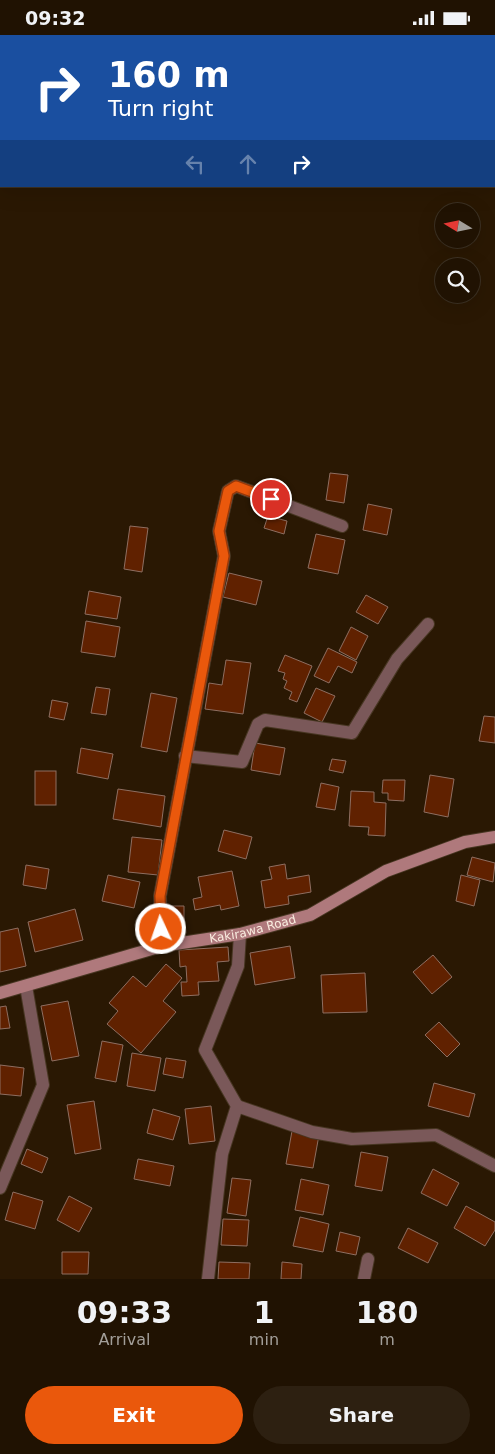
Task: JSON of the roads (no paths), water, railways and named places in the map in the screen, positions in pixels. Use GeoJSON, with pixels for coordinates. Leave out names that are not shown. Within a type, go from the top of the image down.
{"type":"FeatureCollection","features":[{"type":"Feature","properties":{"kind":"street"},"geometry":{"type":"LineString","coordinates":[[162,946],[160,896],[224,556],[219,531],[228,491],[236,486],[342,526]]}},
{"type":"Feature","properties":{"kind":"street"},"geometry":{"type":"LineString","coordinates":[[186,756],[242,762],[258,725],[265,720],[352,733],[397,659],[428,623]]}},
{"type":"Feature","properties":{"kind":"street","name":"Kakirawa Road"},"geometry":{"type":"LineString","coordinates":[[0,993],[162,946],[240,935],[310,915],[386,871],[464,842],[495,837]]}},
{"type":"Feature","properties":{"kind":"street"},"geometry":{"type":"LineString","coordinates":[[240,935],[238,966],[204,1050],[237,1106],[312,1132],[352,1139],[436,1135],[495,1166]]}},
{"type":"Feature","properties":{"kind":"street"},"geometry":{"type":"LineString","coordinates":[[0,1188],[43,1085],[26,986]]}},
{"type":"Feature","properties":{"kind":"street"},"geometry":{"type":"LineString","coordinates":[[208,1279],[222,1153],[237,1106]]}},
{"type":"Feature","properties":{"kind":"street"},"geometry":{"type":"LineString","coordinates":[[364,1279],[368,1259]]}}]}
